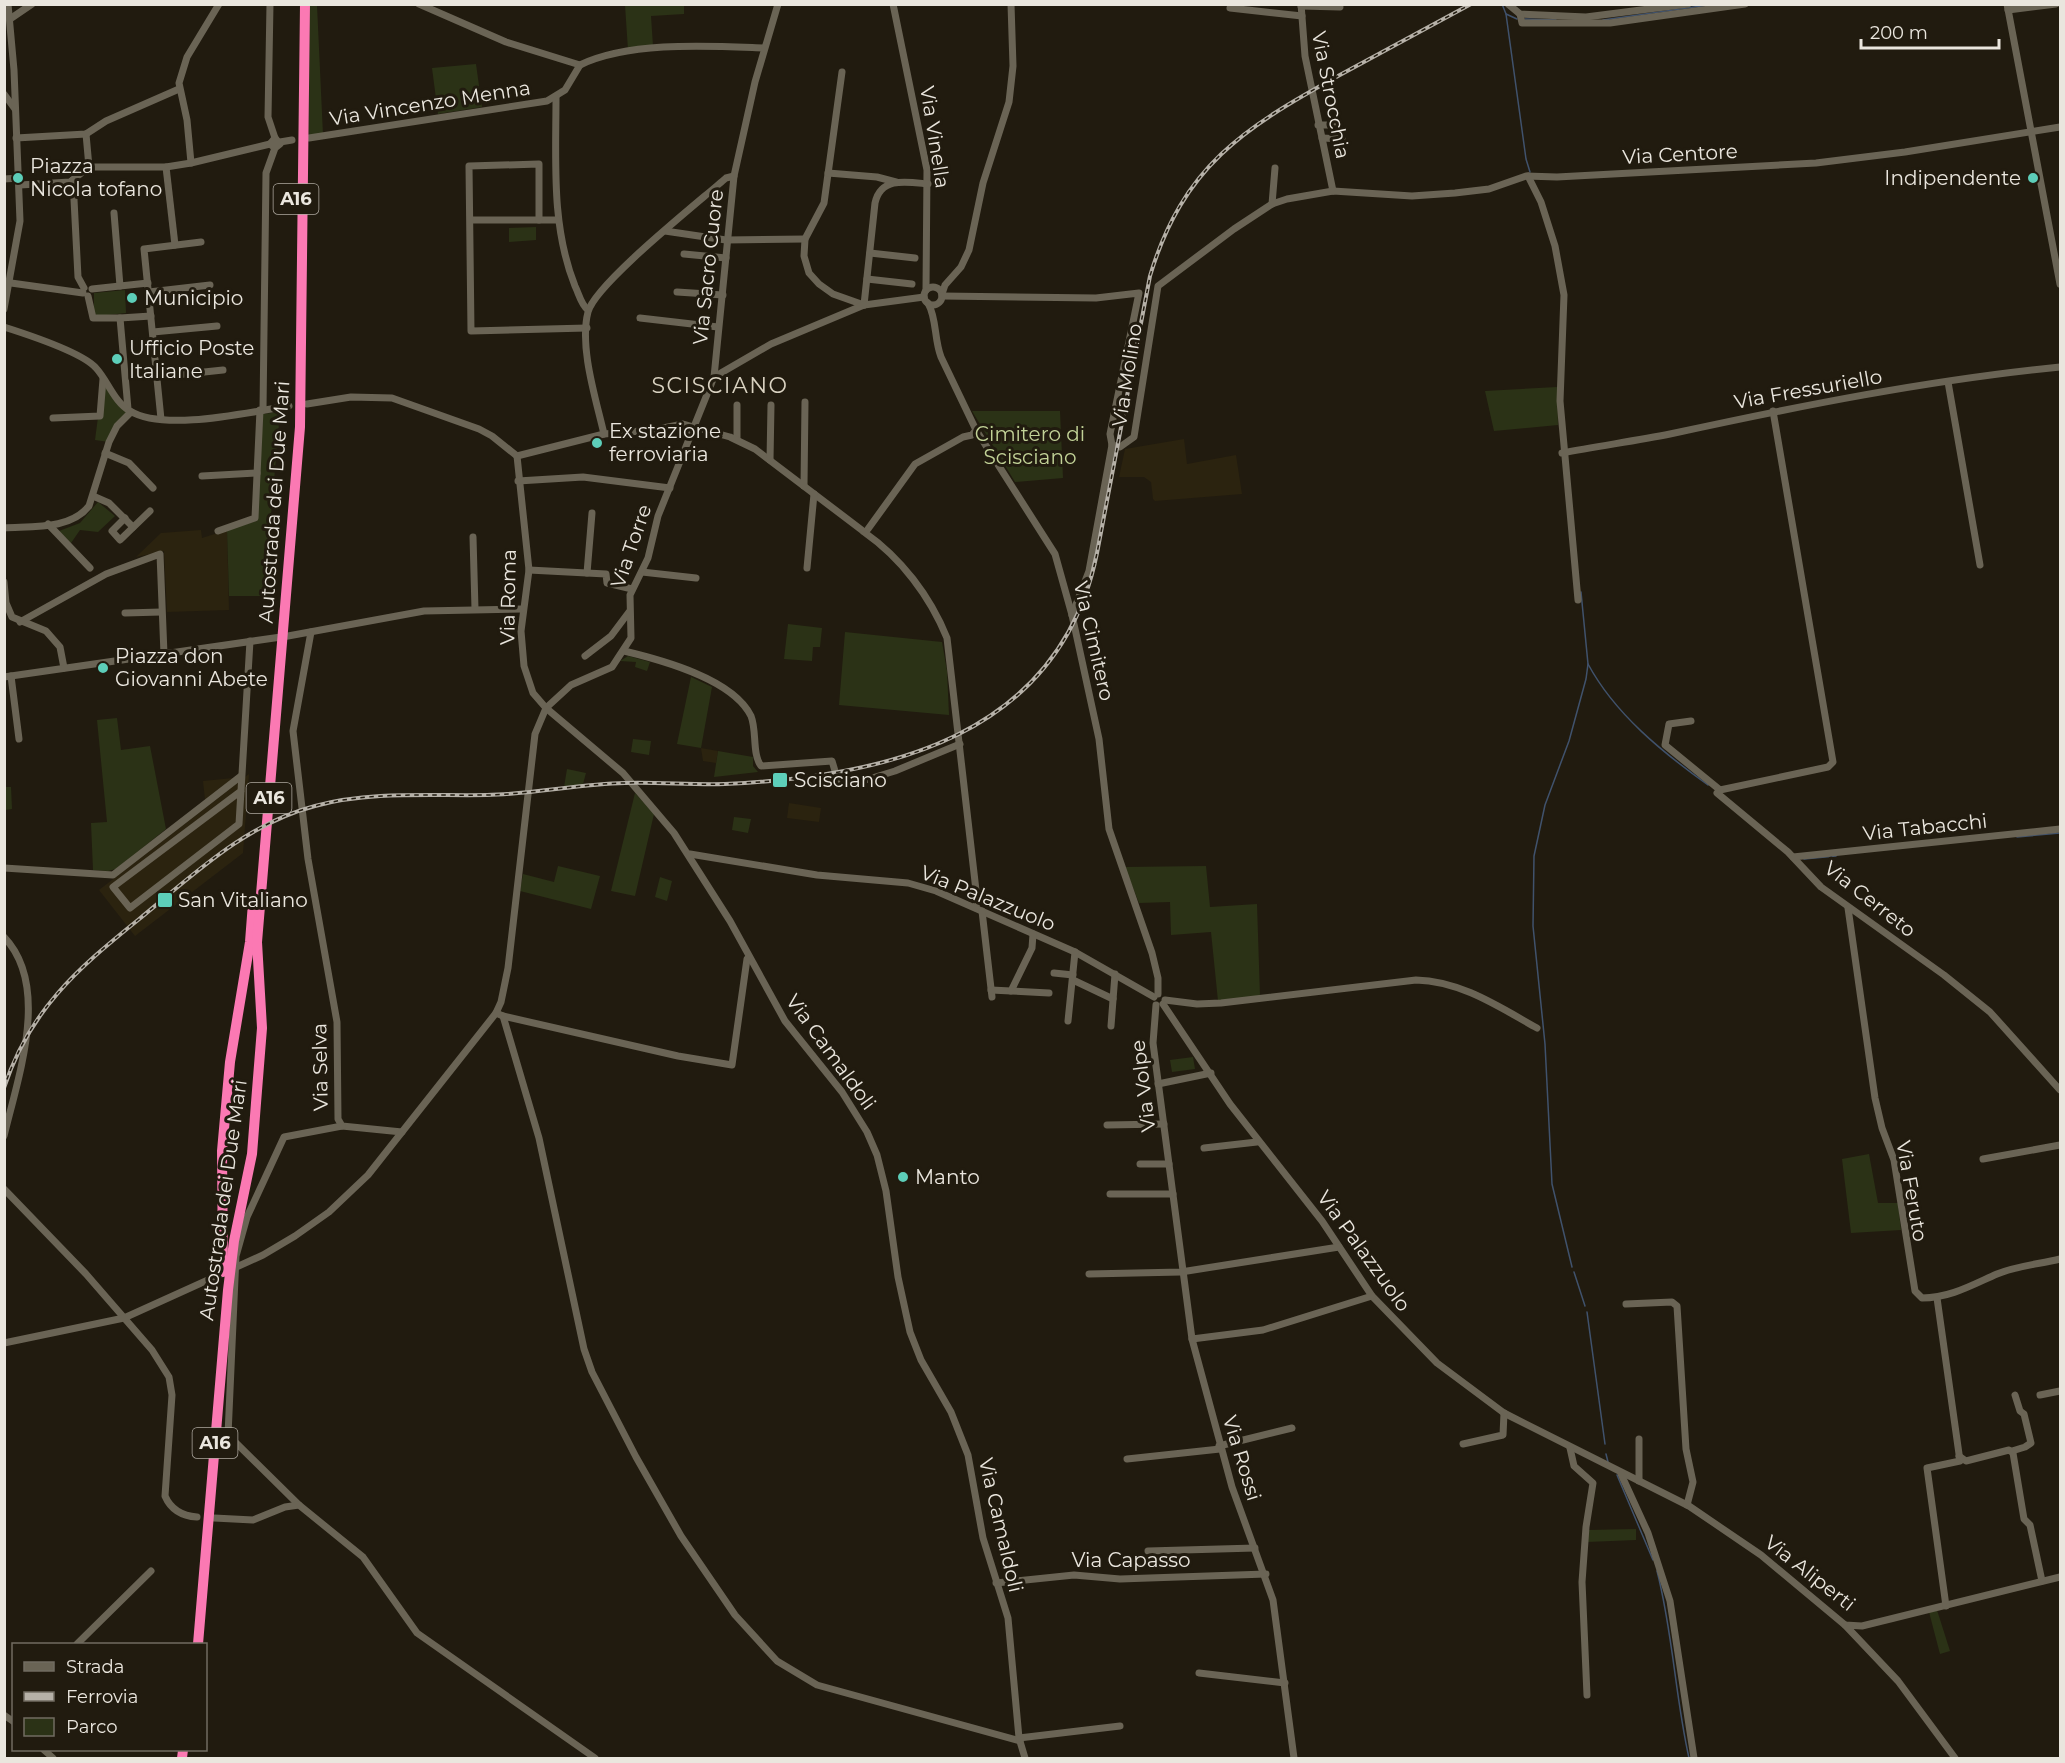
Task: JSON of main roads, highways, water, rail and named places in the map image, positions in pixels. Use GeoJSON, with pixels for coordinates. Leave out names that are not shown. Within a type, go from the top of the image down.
{"type":"FeatureCollection","features":[{"type":"Feature","properties":{"kind":"highway","name":"Autostrada dei Due Mari"},"geometry":{"type":"LineString","coordinates":[[298,4],[298,392]]}},
{"type":"Feature","properties":{"kind":"highway","name":"Autostrada dei Due Mari"},"geometry":{"type":"LineString","coordinates":[[191,1643],[223,1265],[221,1167],[226,1100],[250,942],[276,644],[283,630],[298,392],[305,4]]}},
{"type":"Feature","properties":{"kind":"highway","name":"Autostrada dei Due Mari"},"geometry":{"type":"LineString","coordinates":[[198,1643],[231,1258],[252,1154],[262,1028],[257,942],[276,644]]}},
{"type":"Feature","properties":{"kind":"waterway"},"geometry":{"type":"LineString","coordinates":[[1502,4],[1506,14],[1526,159],[1530,172]]}},
{"type":"Feature","properties":{"kind":"waterway"},"geometry":{"type":"LineString","coordinates":[[1603,20],[1715,4]]}},
{"type":"Feature","properties":{"kind":"waterway"},"geometry":{"type":"LineString","coordinates":[[1506,14],[1517,19]]}},
{"type":"Feature","properties":{"kind":"waterway"},"geometry":{"type":"LineString","coordinates":[[1525,19],[1556,20]]}},
{"type":"Feature","properties":{"kind":"waterway"},"geometry":{"type":"LineString","coordinates":[[1572,1267],[1552,1184],[1545,1044],[1533,926],[1534,856],[1545,805],[1569,741],[1586,679],[1588,664],[1581,592]]}},
{"type":"Feature","properties":{"kind":"waterway"},"geometry":{"type":"LineString","coordinates":[[1588,664],[1626,716],[1657,745],[1708,785]]}},
{"type":"Feature","properties":{"kind":"waterway"},"geometry":{"type":"LineString","coordinates":[[2017,837],[2060,833]]}},
{"type":"Feature","properties":{"kind":"waterway"},"geometry":{"type":"LineString","coordinates":[[1804,859],[1836,856]]}},
{"type":"Feature","properties":{"kind":"waterway"},"geometry":{"type":"LineString","coordinates":[[1574,1272],[1585,1306]]}},
{"type":"Feature","properties":{"kind":"waterway"},"geometry":{"type":"LineString","coordinates":[[1587,1312],[1605,1444]]}},
{"type":"Feature","properties":{"kind":"waterway"},"geometry":{"type":"LineString","coordinates":[[1606,1454],[1608,1462]]}},
{"type":"Feature","properties":{"kind":"waterway"},"geometry":{"type":"LineString","coordinates":[[1617,1475],[1653,1560]]}},
{"type":"Feature","properties":{"kind":"waterway"},"geometry":{"type":"LineString","coordinates":[[1657,1571],[1667,1618],[1689,1758]]}},
{"type":"Feature","properties":{"kind":"railway"},"geometry":{"type":"LineString","coordinates":[[4,1088],[27,1036],[41,1014],[75,974],[220,853],[265,825],[290,814],[336,801],[379,796],[487,795],[625,783],[725,784],[786,780],[846,771],[904,756],[958,734],[1006,705],[1046,665],[1077,615],[1097,553],[1150,276],[1164,238],[1180,206],[1199,178],[1221,154],[1246,133],[1304,95],[1471,4]]}},
{"type":"Feature","properties":{"kind":"place","name":"Piazza Nicola tofano"},"geometry":{"type":"Point","coordinates":[18,178]}},
{"type":"Feature","properties":{"kind":"place","name":"Indipendente"},"geometry":{"type":"Point","coordinates":[2033,178]}},
{"type":"Feature","properties":{"kind":"place","name":"Municipio"},"geometry":{"type":"Point","coordinates":[132,298]}},
{"type":"Feature","properties":{"kind":"place","name":"Ufficio Poste Italiane"},"geometry":{"type":"Point","coordinates":[117,359]}},
{"type":"Feature","properties":{"kind":"place","name":"Ex stazione ferroviaria"},"geometry":{"type":"Point","coordinates":[597,443]}},
{"type":"Feature","properties":{"kind":"place","name":"Piazza don Giovanni Abete"},"geometry":{"type":"Point","coordinates":[103,668]}},
{"type":"Feature","properties":{"kind":"place","name":"Scisciano"},"geometry":{"type":"Point","coordinates":[780,780]}},
{"type":"Feature","properties":{"kind":"place","name":"San Vitaliano"},"geometry":{"type":"Point","coordinates":[165,900]}},
{"type":"Feature","properties":{"kind":"place","name":"Manto"},"geometry":{"type":"Point","coordinates":[903,1177]}},
{"type":"Feature","properties":{"kind":"district","name":"SCISCIANO"},"geometry":{"type":"Point","coordinates":[720,385]}},
{"type":"Feature","properties":{"kind":"park label","name":"Cimitero di Scisciano"},"geometry":{"type":"Point","coordinates":[1030,446]}}]}
